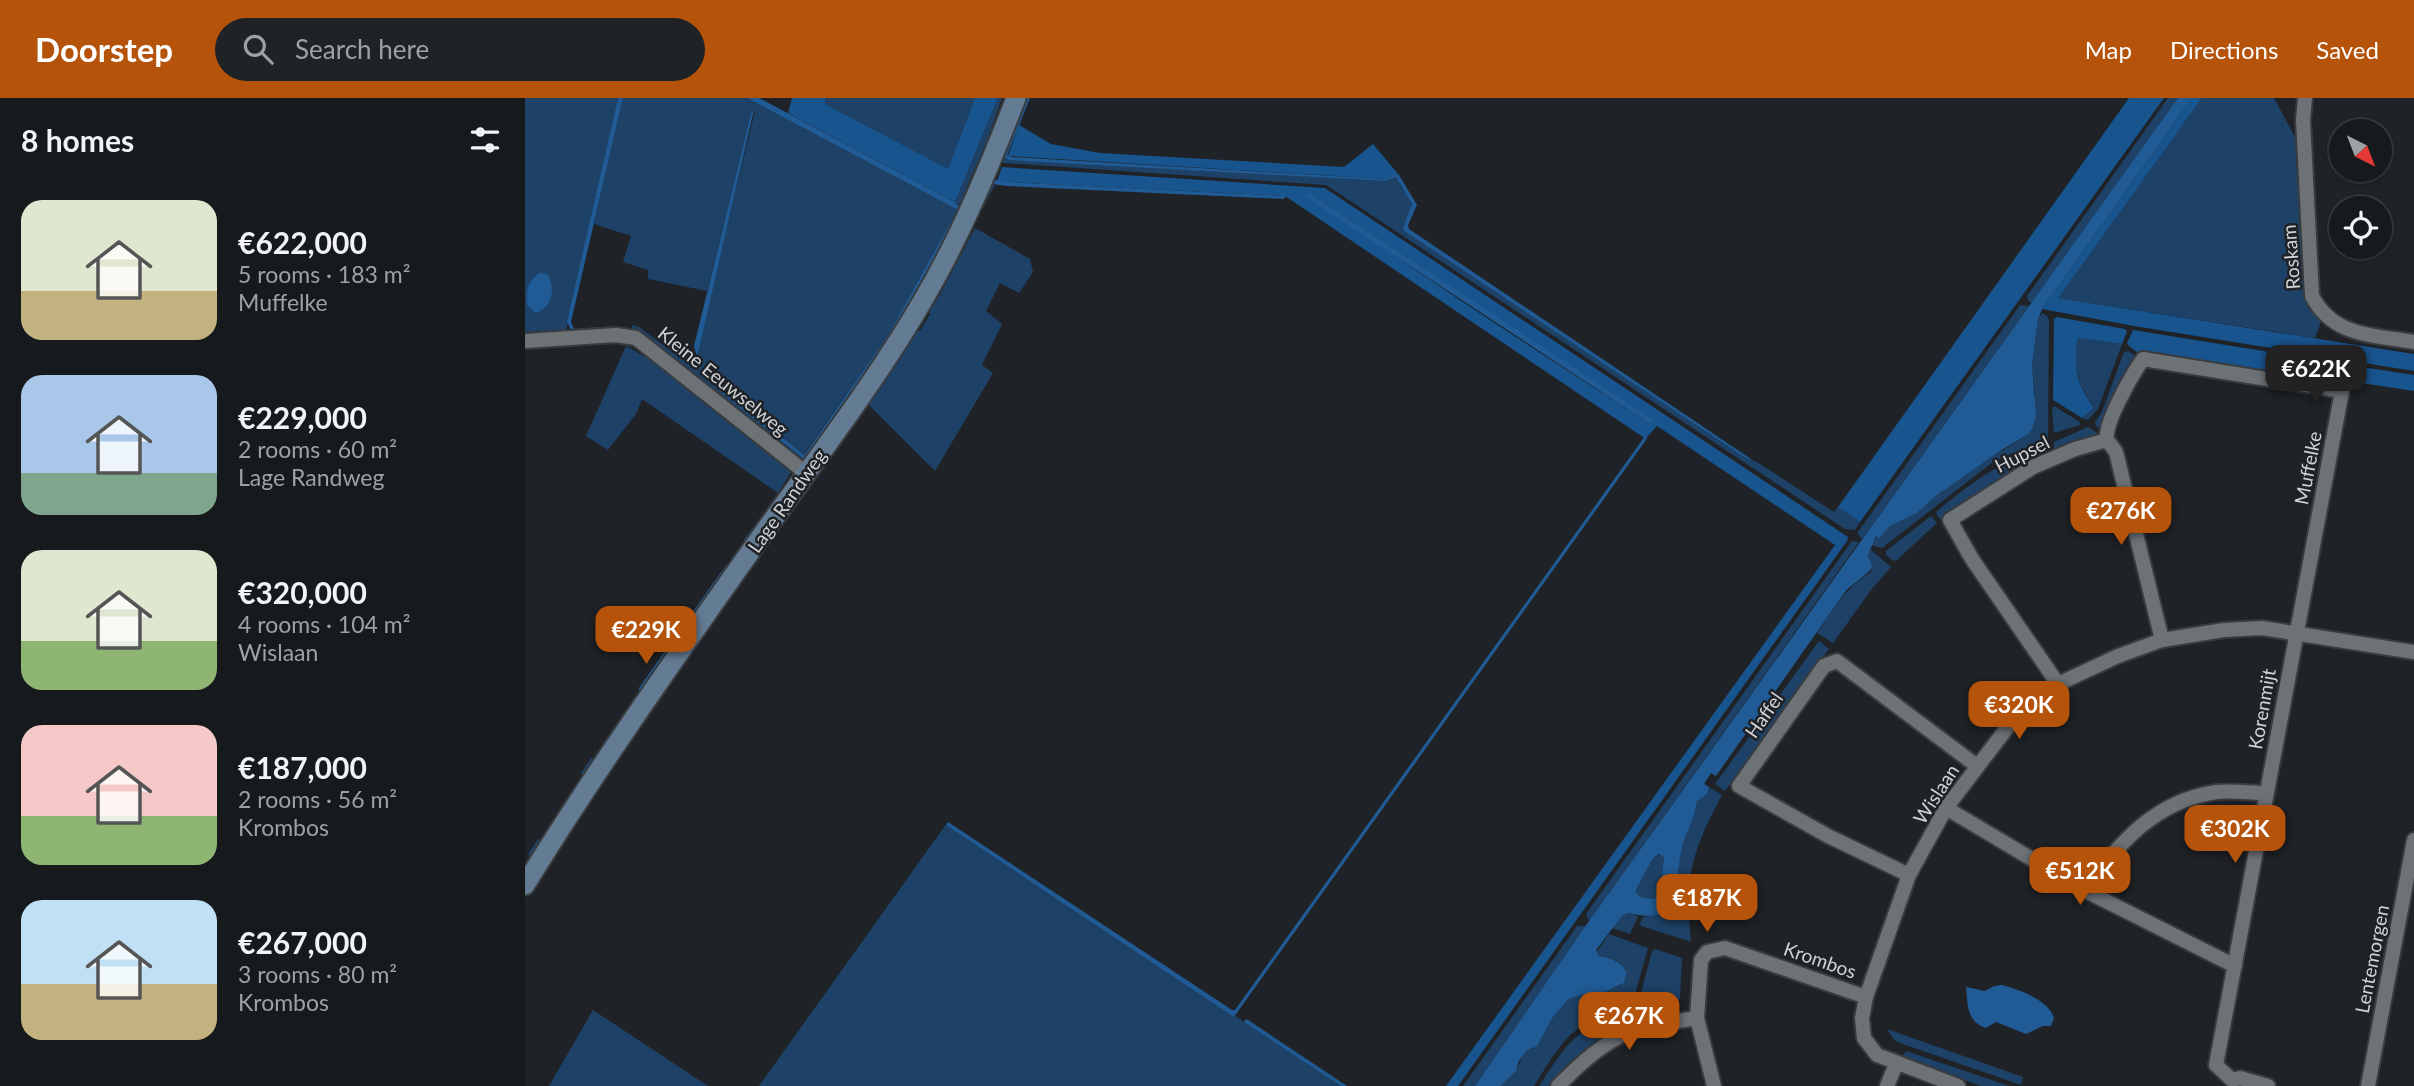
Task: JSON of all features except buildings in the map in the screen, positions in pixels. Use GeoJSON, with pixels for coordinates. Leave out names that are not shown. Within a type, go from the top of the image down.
{"type":"FeatureCollection","features":[{"type":"Feature","properties":{"kind":"street","name":"Lage Randweg"},"geometry":{"type":"LineString","coordinates":[[525,885],[617,742],[882,366],[953,245],[1016,98]]}},
{"type":"Feature","properties":{"kind":"street","name":"Roskam"},"geometry":{"type":"LineString","coordinates":[[2305,98],[2303,120],[2312,296],[2325,315],[2343,328],[2414,342]]}},
{"type":"Feature","properties":{"kind":"street","name":"Kleine Eeuwselweg"},"geometry":{"type":"LineString","coordinates":[[525,341],[616,335],[636,338],[806,473]]}},
{"type":"Feature","properties":{"kind":"street","name":"Muffelke"},"geometry":{"type":"LineString","coordinates":[[2108,440],[2106,433],[2111,420],[2143,359],[2342,391],[2296,632]]}},
{"type":"Feature","properties":{"kind":"street"},"geometry":{"type":"LineString","coordinates":[[2108,440],[2116,452],[2162,640]]}},
{"type":"Feature","properties":{"kind":"street","name":"Hupsel"},"geometry":{"type":"LineString","coordinates":[[2058,684],[1972,559],[1950,520],[2033,467],[2075,449],[2108,440]]}},
{"type":"Feature","properties":{"kind":"street","name":"Wislaan"},"geometry":{"type":"LineString","coordinates":[[1958,1086],[1877,1055],[1864,1038],[1862,1018],[1866,997],[1909,875],[1946,808],[2010,724],[2058,684],[2118,656],[2162,640],[2224,630],[2262,628],[2414,652]]}},
{"type":"Feature","properties":{"kind":"street","name":"Korenmijt"},"geometry":{"type":"LineString","coordinates":[[2232,1083],[2216,1065],[2296,632]]}},
{"type":"Feature","properties":{"kind":"street","name":"Haffel"},"geometry":{"type":"LineString","coordinates":[[1909,875],[1828,836],[1739,786],[1780,724],[1824,666],[1836,661],[1977,766]]}},
{"type":"Feature","properties":{"kind":"street"},"geometry":{"type":"LineString","coordinates":[[2084,890],[2107,858],[2134,830],[2162,810],[2185,799],[2218,792],[2266,793]]}},
{"type":"Feature","properties":{"kind":"street"},"geometry":{"type":"LineString","coordinates":[[1946,808],[2084,890],[2235,966]]}},
{"type":"Feature","properties":{"kind":"street","name":"Lentemorgen"},"geometry":{"type":"LineString","coordinates":[[2368,1086],[2414,840]]}},
{"type":"Feature","properties":{"kind":"street","name":"Krombos"},"geometry":{"type":"LineString","coordinates":[[1714,1086],[1697,1018],[1701,960],[1707,951],[1725,948],[1866,997]]}},
{"type":"Feature","properties":{"kind":"street"},"geometry":{"type":"LineString","coordinates":[[1559,1086],[1587,1059],[1632,1031],[1697,1018]]}},
{"type":"Feature","properties":{"kind":"street"},"geometry":{"type":"LineString","coordinates":[[1887,1086],[1896,1064]]}},
{"type":"Feature","properties":{"kind":"street"},"geometry":{"type":"LineString","coordinates":[[2232,1083],[2240,1078],[2267,1086]]}},
{"type":"Feature","properties":{"kind":"shaded area"},"geometry":{"type":"Polygon","coordinates":[[[525,98],[618,98],[566,331],[525,332],[525,98]]]}},
{"type":"Feature","properties":{"kind":"shaded area"},"geometry":{"type":"Polygon","coordinates":[[[618,98],[623,98],[571,322],[574,329],[615,326],[576,332],[571,330],[567,322],[618,98]]]}},
{"type":"Feature","properties":{"kind":"shaded area"},"geometry":{"type":"Polygon","coordinates":[[[623,98],[747,98],[956,209],[960,205],[955,202],[998,98],[1002,98],[987,141],[962,198],[989,143],[1004,98],[1009,98],[976,183],[907,315],[805,461],[801,462],[632,334],[632,325],[639,327],[693,367],[755,111],[751,113],[707,291],[648,279],[648,270],[623,262],[631,236],[594,224],[623,98]],[[953,219],[888,335],[803,455],[720,389],[719,391],[804,459],[894,330],[925,277],[953,219]]]}},
{"type":"Feature","properties":{"kind":"shaded area"},"geometry":{"type":"Polygon","coordinates":[[[747,98],[759,98],[960,207],[956,209],[747,98]]]}},
{"type":"Feature","properties":{"kind":"shaded area"},"geometry":{"type":"Polygon","coordinates":[[[792,98],[826,98],[825,104],[948,169],[975,98],[998,98],[955,202],[788,113],[792,98]]]}},
{"type":"Feature","properties":{"kind":"shaded area"},"geometry":{"type":"Polygon","coordinates":[[[826,98],[975,98],[948,170],[825,104],[826,98]]]}},
{"type":"Feature","properties":{"kind":"shaded area"},"geometry":{"type":"Polygon","coordinates":[[[1025,98],[1030,98],[1007,155],[1011,157],[1386,179],[1395,174],[1399,175],[1417,205],[1408,225],[1409,229],[1757,463],[1404,231],[1412,204],[1396,177],[1385,181],[1009,160],[1003,156],[1025,98]]]}},
{"type":"Feature","properties":{"kind":"shaded area"},"geometry":{"type":"Polygon","coordinates":[[[2129,98],[2164,98],[1860,522],[1838,507],[2129,98]]]}},
{"type":"Feature","properties":{"kind":"shaded area"},"geometry":{"type":"Polygon","coordinates":[[[2168,98],[2178,98],[2032,303],[2028,301],[2027,296],[2168,98]]]}},
{"type":"Feature","properties":{"kind":"shaded area"},"geometry":{"type":"Polygon","coordinates":[[[2178,98],[2192,98],[2042,309],[2032,364],[2036,416],[2032,429],[1937,495],[1917,513],[1890,526],[1879,538],[1876,536],[1868,555],[1871,569],[1845,592],[1716,776],[1711,773],[1704,784],[1709,787],[1707,794],[1697,801],[1684,841],[1675,901],[1670,909],[1662,914],[1648,916],[1628,913],[1622,916],[1596,950],[1599,956],[1622,965],[1627,973],[1624,983],[1605,992],[1583,994],[1568,999],[1552,1018],[1537,1046],[1526,1051],[1516,1071],[1500,1086],[1475,1086],[1589,921],[2178,98]],[[1659,854],[1652,860],[1637,888],[1636,892],[1640,897],[1652,899],[1660,895],[1664,857],[1659,854]]]}},
{"type":"Feature","properties":{"kind":"shaded area"},"geometry":{"type":"Polygon","coordinates":[[[2192,98],[2202,98],[2058,298],[2414,354],[2414,371],[2042,309],[2192,98]]]}},
{"type":"Feature","properties":{"kind":"shaded area"},"geometry":{"type":"Polygon","coordinates":[[[2202,98],[2274,98],[2296,139],[2304,297],[2310,310],[2321,322],[2315,338],[2057,298],[2202,98]]]}},
{"type":"Feature","properties":{"kind":"shaded area"},"geometry":{"type":"Polygon","coordinates":[[[754,110],[696,354],[694,346],[751,113],[754,110]]]}},
{"type":"Feature","properties":{"kind":"shaded area"},"geometry":{"type":"Polygon","coordinates":[[[1013,123],[1005,158],[1384,181],[1396,177],[1412,204],[1404,231],[1753,462],[1757,462],[1834,512],[1838,507],[1860,522],[1855,530],[1845,529],[1326,185],[1004,163],[999,158],[1013,123]]]}},
{"type":"Feature","properties":{"kind":"shaded area"},"geometry":{"type":"Polygon","coordinates":[[[1019,125],[1051,144],[1100,153],[1344,167],[1373,144],[1399,175],[1386,179],[1008,156],[1019,125]]]}},
{"type":"Feature","properties":{"kind":"shaded area"},"geometry":{"type":"Polygon","coordinates":[[[1002,167],[1325,188],[1848,537],[1458,1086],[1446,1086],[1835,545],[1657,426],[1647,437],[1643,437],[1285,196],[997,181],[1002,167]],[[1310,193],[1478,312],[1650,424],[1653,420],[1310,193]]]}},
{"type":"Feature","properties":{"kind":"shaded area"},"geometry":{"type":"Polygon","coordinates":[[[990,179],[995,180],[995,185],[934,298],[937,300],[975,228],[1030,259],[1033,272],[1019,293],[1000,283],[986,311],[1002,324],[982,365],[993,373],[935,471],[867,403],[840,444],[838,438],[915,330],[920,331],[930,314],[927,303],[990,179]]]}},
{"type":"Feature","properties":{"kind":"shaded area"},"geometry":{"type":"Polygon","coordinates":[[[995,180],[1286,196],[1284,199],[1006,186],[993,184],[995,180]]]}},
{"type":"Feature","properties":{"kind":"shaded area"},"geometry":{"type":"Polygon","coordinates":[[[1310,193],[1654,420],[1650,424],[1310,200],[1307,194],[1310,193]]]}},
{"type":"Feature","properties":{"kind":"shaded area"},"geometry":{"type":"Polygon","coordinates":[[[952,220],[955,220],[952,227],[894,330],[804,459],[719,391],[720,389],[804,455],[888,335],[952,220]]]}},
{"type":"Feature","properties":{"kind":"shaded area"},"geometry":{"type":"Polygon","coordinates":[[[540,273],[547,274],[552,291],[546,307],[535,313],[527,305],[527,291],[532,279],[540,273]]]}},
{"type":"Feature","properties":{"kind":"shaded area"},"geometry":{"type":"Polygon","coordinates":[[[2020,305],[2029,306],[1862,539],[1857,533],[2020,305]]]}},
{"type":"Feature","properties":{"kind":"shaded area"},"geometry":{"type":"Polygon","coordinates":[[[2042,313],[2049,321],[2048,438],[1993,462],[1882,548],[1871,545],[1877,536],[1890,526],[1917,513],[1971,470],[2027,435],[2035,395],[2032,364],[2038,320],[2042,313]]]}},
{"type":"Feature","properties":{"kind":"shaded area"},"geometry":{"type":"Polygon","coordinates":[[[2057,317],[2125,329],[2127,332],[2122,344],[2078,338],[2077,375],[2094,408],[2082,418],[2053,400],[2054,319],[2057,317]]]}},
{"type":"Feature","properties":{"kind":"shaded area"},"geometry":{"type":"Polygon","coordinates":[[[2133,330],[2350,365],[2350,381],[2334,378],[2333,384],[2138,353],[2127,343],[2133,330]]]}},
{"type":"Feature","properties":{"kind":"shaded area"},"geometry":{"type":"Polygon","coordinates":[[[2078,338],[2122,344],[2098,409],[2088,420],[2082,418],[2094,407],[2077,374],[2078,338]]]}},
{"type":"Feature","properties":{"kind":"shaded area"},"geometry":{"type":"Polygon","coordinates":[[[626,346],[656,363],[791,472],[778,493],[642,399],[636,414],[608,450],[586,436],[626,346]]]}},
{"type":"Feature","properties":{"kind":"shaded area"},"geometry":{"type":"Polygon","coordinates":[[[2128,351],[2137,357],[2102,430],[2095,422],[2101,414],[2124,352],[2128,351]]]}},
{"type":"Feature","properties":{"kind":"shaded area"},"geometry":{"type":"Polygon","coordinates":[[[2358,368],[2414,375],[2414,391],[2355,382],[2358,368]]]}},
{"type":"Feature","properties":{"kind":"shaded area"},"geometry":{"type":"Polygon","coordinates":[[[2054,406],[2080,422],[2080,425],[2054,433],[2054,406]]]}},
{"type":"Feature","properties":{"kind":"shaded area"},"geometry":{"type":"Polygon","coordinates":[[[2088,427],[2099,434],[2054,453],[2054,442],[2088,427]]]}},
{"type":"Feature","properties":{"kind":"shaded area"},"geometry":{"type":"Polygon","coordinates":[[[1645,436],[1646,440],[1234,1017],[946,825],[948,822],[1235,1010],[1645,436]]]}},
{"type":"Feature","properties":{"kind":"shaded area"},"geometry":{"type":"Polygon","coordinates":[[[2046,444],[2050,455],[1975,496],[1941,520],[1936,514],[1976,481],[2015,458],[2046,444]]]}},
{"type":"Feature","properties":{"kind":"shaded area"},"geometry":{"type":"Polygon","coordinates":[[[770,503],[773,507],[525,872],[525,866],[531,857],[528,854],[538,839],[541,841],[582,776],[581,773],[591,758],[594,759],[632,705],[631,702],[724,574],[721,572],[726,565],[729,566],[732,557],[770,503]]]}},
{"type":"Feature","properties":{"kind":"shaded area"},"geometry":{"type":"Polygon","coordinates":[[[1931,516],[1937,523],[1897,560],[1894,561],[1886,555],[1886,551],[1931,516]]]}},
{"type":"Feature","properties":{"kind":"shaded area"},"geometry":{"type":"Polygon","coordinates":[[[1852,541],[1859,542],[1589,921],[1586,914],[1852,541]]]}},
{"type":"Feature","properties":{"kind":"shaded area"},"geometry":{"type":"Polygon","coordinates":[[[1870,549],[1891,567],[1833,643],[1817,633],[1847,592],[1871,572],[1868,555],[1870,549]]]}},
{"type":"Feature","properties":{"kind":"shaded area"},"geometry":{"type":"Polygon","coordinates":[[[721,572],[724,574],[639,692],[639,688],[721,572]]]}},
{"type":"Feature","properties":{"kind":"shaded area"},"geometry":{"type":"Polygon","coordinates":[[[1819,641],[1829,649],[1725,791],[1715,784],[1819,641]]]}},
{"type":"Feature","properties":{"kind":"shaded area"},"geometry":{"type":"Polygon","coordinates":[[[1709,787],[1722,795],[1697,849],[1693,865],[1689,899],[1689,941],[1641,926],[1640,923],[1643,917],[1660,915],[1676,900],[1682,844],[1697,801],[1709,787]]]}},
{"type":"Feature","properties":{"kind":"shaded area"},"geometry":{"type":"Polygon","coordinates":[[[947,823],[946,825],[1341,1086],[759,1086],[947,823]]]}},
{"type":"Feature","properties":{"kind":"shaded area"},"geometry":{"type":"Polygon","coordinates":[[[1661,854],[1664,857],[1660,895],[1652,899],[1640,897],[1636,892],[1637,888],[1652,860],[1661,854]]]}},
{"type":"Feature","properties":{"kind":"shaded area"},"geometry":{"type":"Polygon","coordinates":[[[1628,913],[1638,916],[1630,934],[1612,928],[1622,916],[1628,913]]]}},
{"type":"Feature","properties":{"kind":"shaded area"},"geometry":{"type":"Polygon","coordinates":[[[1577,926],[1586,926],[1475,1086],[1463,1086],[1577,926]]]}},
{"type":"Feature","properties":{"kind":"shaded area"},"geometry":{"type":"Polygon","coordinates":[[[1609,934],[1648,948],[1630,1012],[1597,1019],[1574,1032],[1534,1086],[1500,1086],[1516,1070],[1523,1055],[1532,1049],[1554,1013],[1565,1001],[1624,983],[1627,973],[1624,967],[1596,953],[1609,934]]]}},
{"type":"Feature","properties":{"kind":"shaded area"},"geometry":{"type":"Polygon","coordinates":[[[1655,949],[1682,958],[1680,999],[1672,1004],[1639,1010],[1637,1008],[1652,951],[1655,949]]]}},
{"type":"Feature","properties":{"kind":"shaded area"},"geometry":{"type":"Polygon","coordinates":[[[2002,985],[2024,992],[2046,1006],[2054,1018],[2051,1026],[2043,1026],[2026,1034],[1996,1022],[1986,1028],[1979,1025],[1969,1012],[1966,987],[1985,991],[2002,985]]]}},
{"type":"Feature","properties":{"kind":"shaded area"},"geometry":{"type":"Polygon","coordinates":[[[593,1010],[708,1086],[549,1086],[593,1010]]]}},
{"type":"Feature","properties":{"kind":"shaded area"},"geometry":{"type":"Polygon","coordinates":[[[1627,1017],[1630,1019],[1630,1027],[1553,1086],[1539,1086],[1561,1054],[1582,1032],[1599,1023],[1627,1017]]]}},
{"type":"Feature","properties":{"kind":"shaded area"},"geometry":{"type":"Polygon","coordinates":[[[1246,1019],[1347,1086],[1341,1086],[1244,1022],[1246,1019]]]}},
{"type":"Feature","properties":{"kind":"shaded area"},"geometry":{"type":"Polygon","coordinates":[[[1887,1029],[2023,1077],[2021,1085],[1900,1043],[1894,1040],[1887,1029]]]}},
{"type":"Feature","properties":{"kind":"shaded area"},"geometry":{"type":"Polygon","coordinates":[[[1906,1051],[2009,1086],[1981,1086],[1901,1058],[1906,1051]]]}}]}
